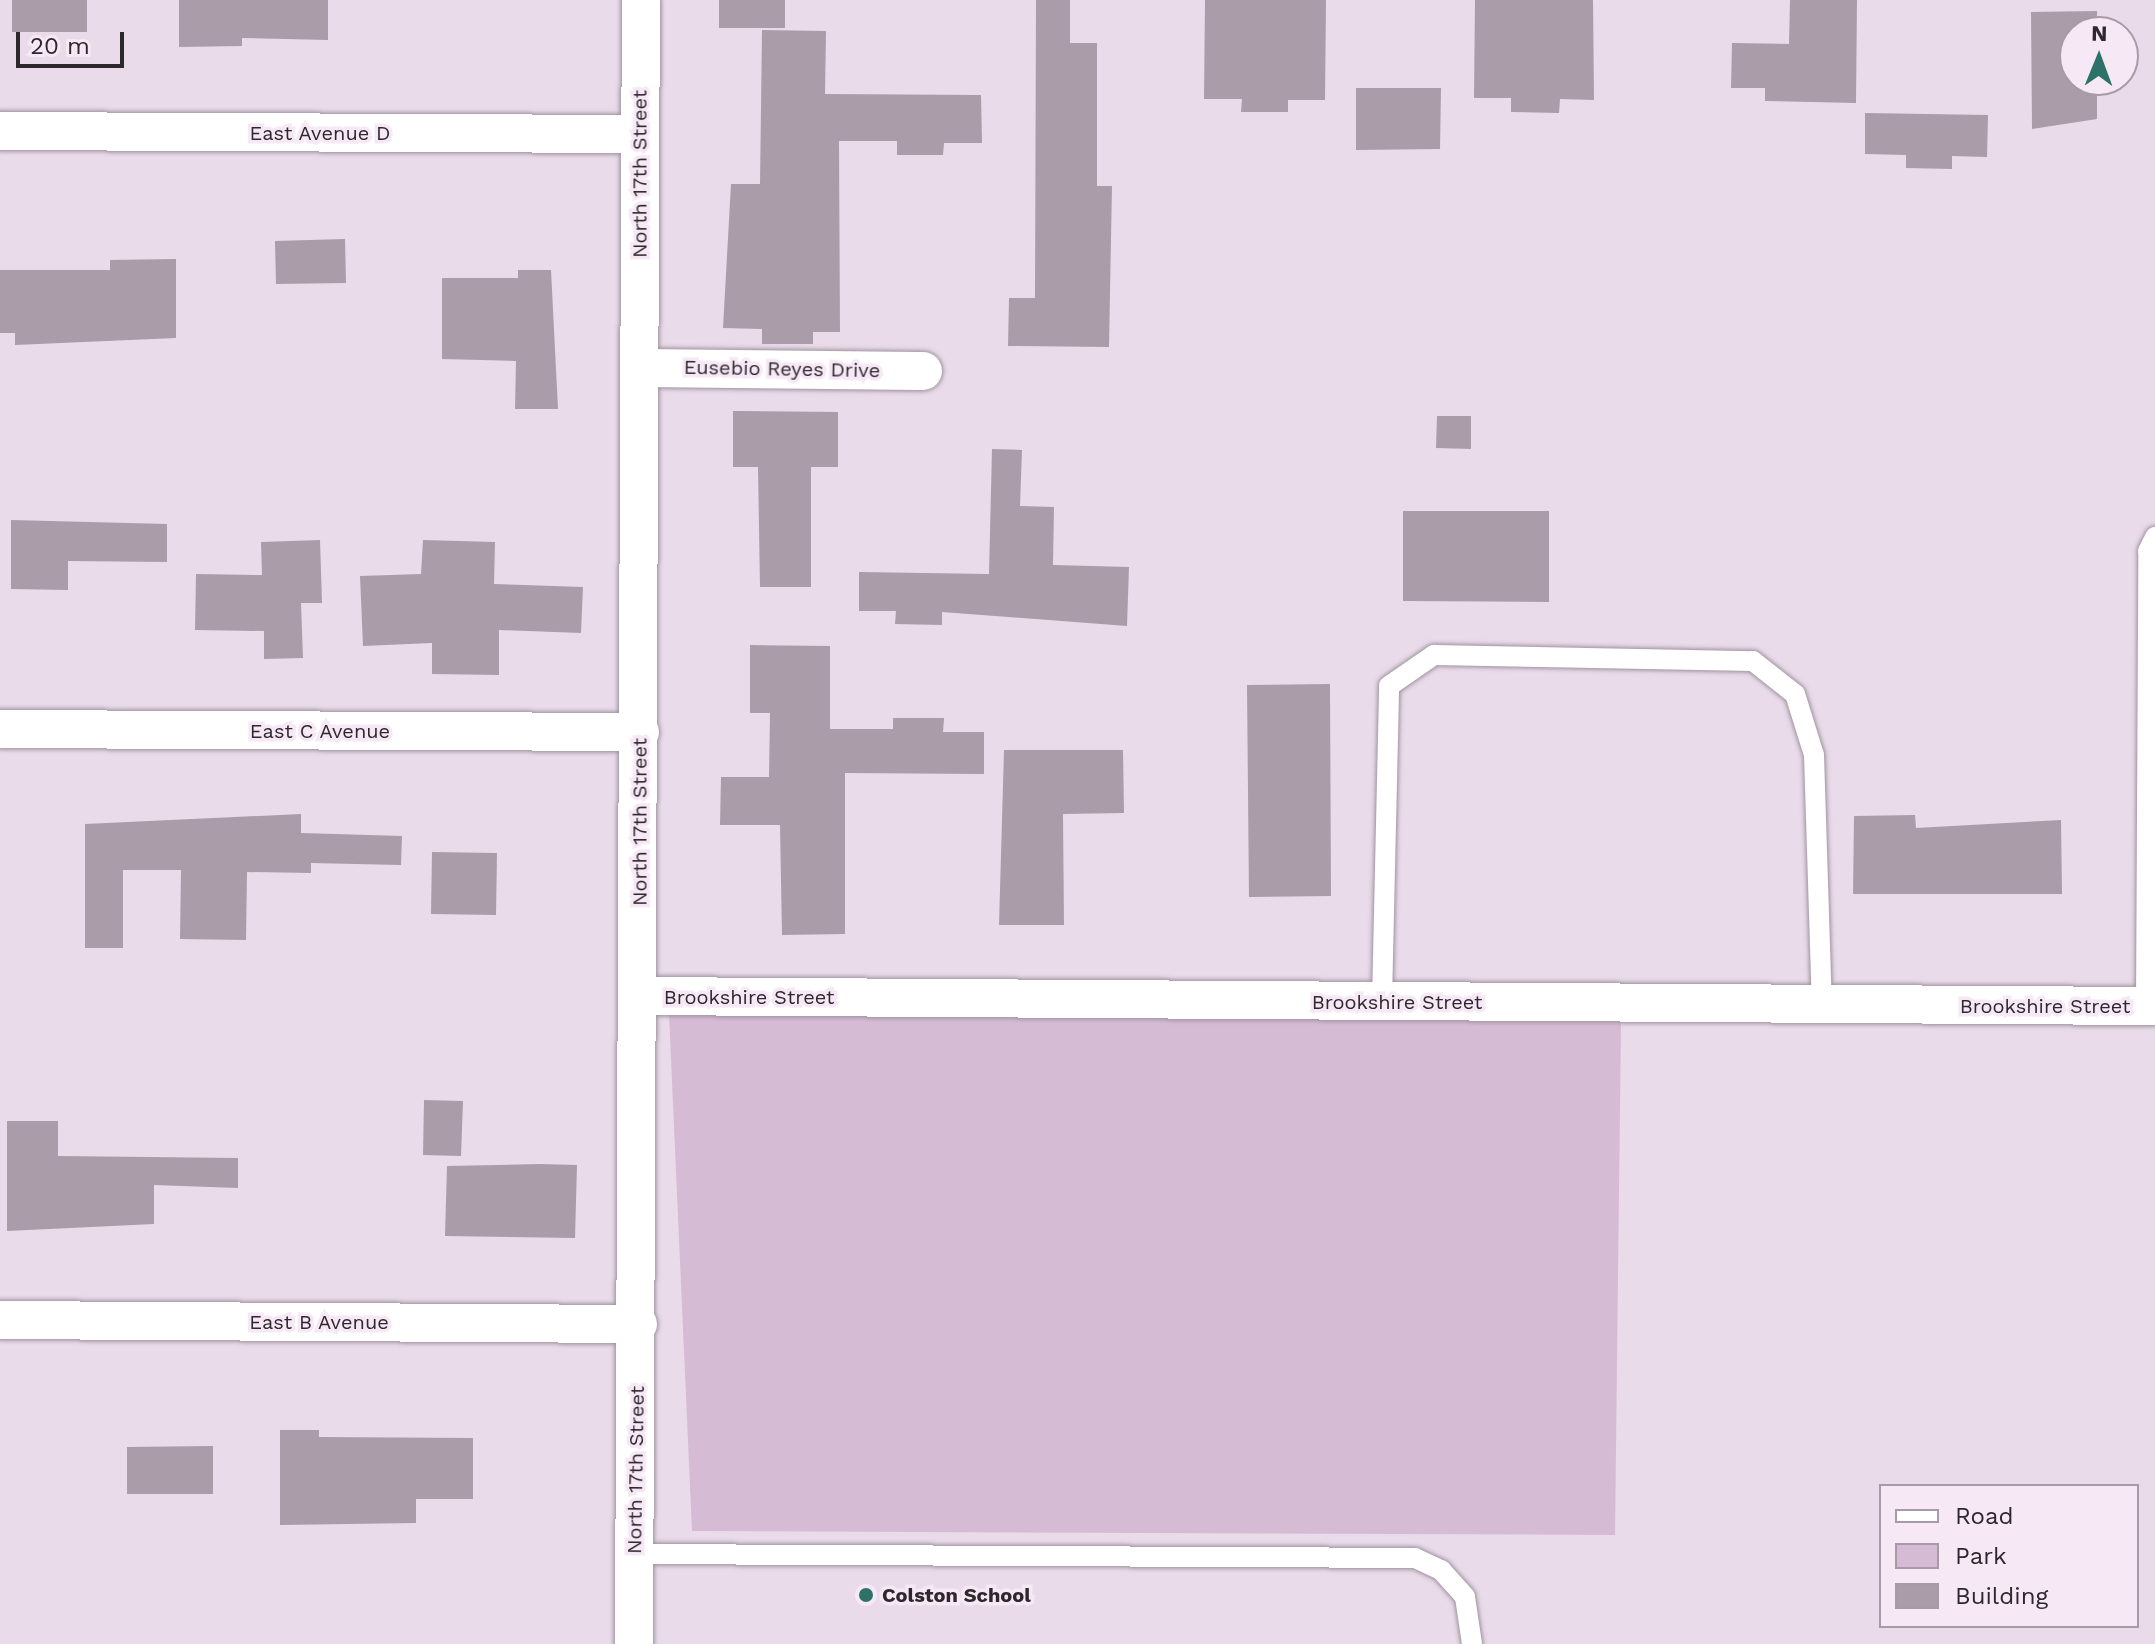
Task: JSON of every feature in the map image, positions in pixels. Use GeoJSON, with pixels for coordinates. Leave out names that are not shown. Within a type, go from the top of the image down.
{"type":"FeatureCollection","features":[{"type":"Feature","properties":{"kind":"street","name":"North 17th Street"},"geometry":{"type":"LineString","coordinates":[[634,1644],[638,1324],[641,0]]}},
{"type":"Feature","properties":{"kind":"street","name":"East Avenue D"},"geometry":{"type":"LineString","coordinates":[[0,131],[640,134]]}},
{"type":"Feature","properties":{"kind":"street","name":"Eusebio Reyes Drive"},"geometry":{"type":"LineString","coordinates":[[640,368],[923,371]]}},
{"type":"Feature","properties":{"kind":"street","name":"East C Avenue"},"geometry":{"type":"LineString","coordinates":[[0,729],[640,732]]}},
{"type":"Feature","properties":{"kind":"street","name":"Brookshire Street"},"geometry":{"type":"LineString","coordinates":[[639,996],[2150,1006]]}},
{"type":"Feature","properties":{"kind":"street","name":"East B Avenue"},"geometry":{"type":"LineString","coordinates":[[0,1320],[638,1324]]}},
{"type":"Feature","properties":{"kind":"lane"},"geometry":{"type":"LineString","coordinates":[[2150,1006],[2148,551],[2155,537]]}},
{"type":"Feature","properties":{"kind":"lane"},"geometry":{"type":"LineString","coordinates":[[1382,1001],[1389,686],[1434,655],[1753,661],[1795,694],[1814,755],[1822,1004]]}},
{"type":"Feature","properties":{"kind":"lane"},"geometry":{"type":"LineString","coordinates":[[635,1554],[1415,1558],[1441,1570],[1465,1597],[1472,1644]]}},
{"type":"Feature","properties":{"kind":"green space"},"geometry":{"type":"Polygon","coordinates":[[[669,1014],[1621,1019],[1615,1535],[692,1531],[669,1014]]]}},
{"type":"Feature","properties":{"kind":"building"},"geometry":{"type":"Polygon","coordinates":[[[12,0],[87,0],[87,32],[12,32],[12,0]]]}},
{"type":"Feature","properties":{"kind":"building"},"geometry":{"type":"Polygon","coordinates":[[[179,0],[328,0],[328,40],[242,38],[242,46],[179,47],[179,0]]]}},
{"type":"Feature","properties":{"kind":"building"},"geometry":{"type":"Polygon","coordinates":[[[719,0],[785,0],[785,28],[719,28],[719,0]]]}},
{"type":"Feature","properties":{"kind":"building"},"geometry":{"type":"Polygon","coordinates":[[[1036,0],[1070,0],[1070,43],[1097,43],[1097,186],[1112,186],[1109,347],[1008,346],[1009,298],[1035,298],[1036,0]]]}},
{"type":"Feature","properties":{"kind":"building"},"geometry":{"type":"Polygon","coordinates":[[[1205,0],[1326,0],[1325,100],[1288,100],[1288,112],[1241,112],[1242,99],[1204,99],[1205,0]]]}},
{"type":"Feature","properties":{"kind":"building"},"geometry":{"type":"Polygon","coordinates":[[[1475,0],[1593,0],[1594,100],[1560,99],[1559,113],[1511,112],[1511,98],[1474,98],[1475,0]]]}},
{"type":"Feature","properties":{"kind":"building"},"geometry":{"type":"Polygon","coordinates":[[[1790,0],[1857,0],[1856,103],[1765,101],[1765,88],[1731,88],[1732,43],[1789,44],[1790,0]]]}},
{"type":"Feature","properties":{"kind":"building"},"geometry":{"type":"Polygon","coordinates":[[[2097,11],[2097,16],[2059,16],[2059,96],[2097,96],[2097,119],[2032,129],[2031,12],[2097,11]]]}},
{"type":"Feature","properties":{"kind":"building"},"geometry":{"type":"Polygon","coordinates":[[[762,30],[826,31],[825,94],[981,95],[982,143],[944,143],[943,155],[897,155],[897,141],[839,141],[840,332],[813,332],[813,344],[762,344],[762,329],[723,328],[731,184],[760,184],[762,30]]]}},
{"type":"Feature","properties":{"kind":"building"},"geometry":{"type":"Polygon","coordinates":[[[1356,88],[1441,88],[1440,149],[1356,150],[1356,88]]]}},
{"type":"Feature","properties":{"kind":"building"},"geometry":{"type":"Polygon","coordinates":[[[1865,113],[1988,115],[1987,157],[1952,156],[1952,169],[1906,168],[1906,155],[1865,154],[1865,113]]]}},
{"type":"Feature","properties":{"kind":"building"},"geometry":{"type":"Polygon","coordinates":[[[345,239],[346,283],[276,284],[275,241],[345,239]]]}},
{"type":"Feature","properties":{"kind":"building"},"geometry":{"type":"Polygon","coordinates":[[[176,259],[176,338],[15,345],[15,333],[0,333],[0,270],[110,270],[110,260],[176,259]]]}},
{"type":"Feature","properties":{"kind":"building"},"geometry":{"type":"Polygon","coordinates":[[[518,270],[551,270],[558,409],[515,409],[516,361],[442,359],[442,278],[518,278],[518,270]]]}},
{"type":"Feature","properties":{"kind":"building"},"geometry":{"type":"Polygon","coordinates":[[[733,411],[838,412],[838,467],[811,467],[811,587],[760,587],[758,467],[733,467],[733,411]]]}},
{"type":"Feature","properties":{"kind":"building"},"geometry":{"type":"Polygon","coordinates":[[[1437,416],[1471,416],[1471,449],[1436,448],[1437,416]]]}},
{"type":"Feature","properties":{"kind":"building"},"geometry":{"type":"Polygon","coordinates":[[[992,449],[1022,450],[1020,506],[1054,507],[1053,565],[1129,567],[1127,626],[942,612],[942,625],[895,624],[896,611],[859,611],[859,572],[989,574],[992,449]]]}},
{"type":"Feature","properties":{"kind":"building"},"geometry":{"type":"Polygon","coordinates":[[[1403,511],[1549,511],[1549,602],[1403,601],[1403,511]]]}},
{"type":"Feature","properties":{"kind":"building"},"geometry":{"type":"Polygon","coordinates":[[[11,520],[167,524],[167,562],[68,561],[68,590],[11,589],[11,520]]]}},
{"type":"Feature","properties":{"kind":"building"},"geometry":{"type":"Polygon","coordinates":[[[320,540],[322,603],[301,603],[303,658],[264,659],[264,631],[195,630],[196,574],[262,575],[261,542],[320,540]]]}},
{"type":"Feature","properties":{"kind":"building"},"geometry":{"type":"Polygon","coordinates":[[[423,540],[495,542],[494,584],[583,587],[581,633],[499,630],[499,675],[432,674],[432,643],[363,646],[360,576],[421,574],[423,540]]]}},
{"type":"Feature","properties":{"kind":"building"},"geometry":{"type":"Polygon","coordinates":[[[750,645],[830,646],[830,729],[893,729],[893,718],[944,718],[943,732],[984,732],[984,774],[845,773],[845,934],[782,935],[780,825],[720,825],[721,777],[769,777],[770,713],[750,713],[750,645]]]}},
{"type":"Feature","properties":{"kind":"building"},"geometry":{"type":"Polygon","coordinates":[[[1330,684],[1331,896],[1249,897],[1247,685],[1330,684]]]}},
{"type":"Feature","properties":{"kind":"building"},"geometry":{"type":"Polygon","coordinates":[[[1004,750],[1123,750],[1124,813],[1063,814],[1064,925],[999,925],[1004,750]]]}},
{"type":"Feature","properties":{"kind":"building"},"geometry":{"type":"Polygon","coordinates":[[[301,814],[301,833],[402,836],[401,865],[311,863],[311,873],[247,872],[246,940],[180,939],[181,870],[123,870],[123,948],[85,948],[85,824],[301,814]]]}},
{"type":"Feature","properties":{"kind":"building"},"geometry":{"type":"Polygon","coordinates":[[[1915,815],[1916,828],[2061,820],[2062,894],[1853,894],[1854,816],[1915,815]]]}},
{"type":"Feature","properties":{"kind":"building"},"geometry":{"type":"Polygon","coordinates":[[[432,852],[497,853],[496,915],[431,914],[432,852]]]}},
{"type":"Feature","properties":{"kind":"building"},"geometry":{"type":"Polygon","coordinates":[[[424,1100],[463,1101],[461,1156],[423,1155],[424,1100]]]}},
{"type":"Feature","properties":{"kind":"building"},"geometry":{"type":"Polygon","coordinates":[[[7,1121],[58,1121],[58,1156],[238,1158],[238,1188],[154,1185],[154,1224],[7,1231],[7,1121]]]}},
{"type":"Feature","properties":{"kind":"building"},"geometry":{"type":"Polygon","coordinates":[[[577,1165],[575,1238],[445,1236],[447,1166],[577,1165]]]}},
{"type":"Feature","properties":{"kind":"building"},"geometry":{"type":"Polygon","coordinates":[[[280,1430],[319,1430],[319,1437],[473,1438],[473,1499],[416,1499],[416,1523],[280,1525],[280,1430]]]}},
{"type":"Feature","properties":{"kind":"building"},"geometry":{"type":"Polygon","coordinates":[[[213,1446],[213,1494],[127,1494],[127,1447],[213,1446]]]}},
{"type":"Feature","properties":{"kind":"place","name":"Colston School"},"geometry":{"type":"Point","coordinates":[866,1595]}}]}
